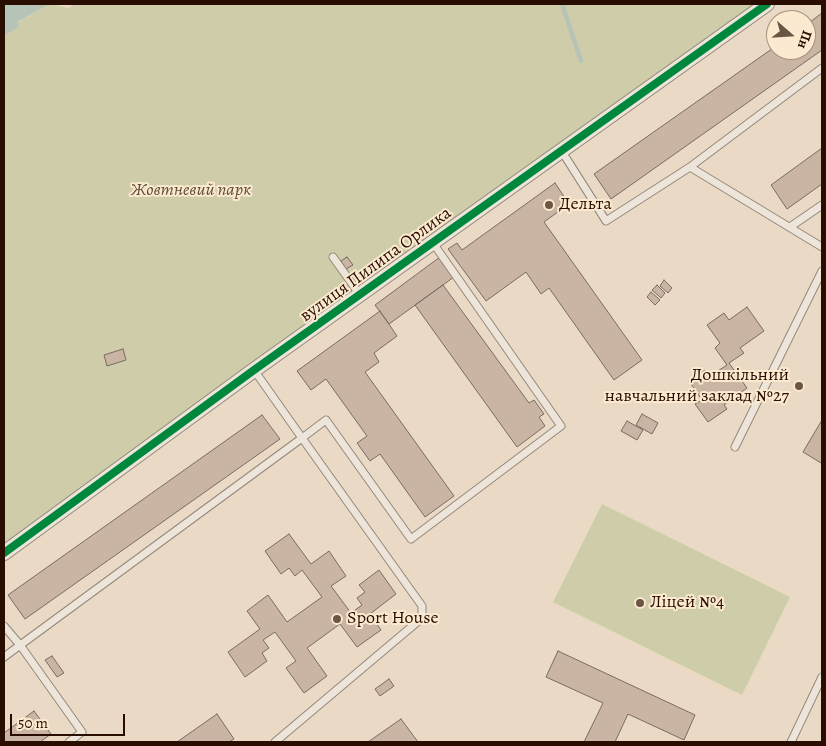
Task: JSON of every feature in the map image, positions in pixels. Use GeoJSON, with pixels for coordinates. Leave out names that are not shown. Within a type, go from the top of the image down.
{"type":"FeatureCollection","features":[{"type":"Feature","properties":{"kind":"street","name":"вулиця Пилипа Орлика"},"geometry":{"type":"LineString","coordinates":[[4,553],[254,370],[767,4]]}},
{"type":"Feature","properties":{"kind":"lane"},"geometry":{"type":"LineString","coordinates":[[561,150],[606,221],[690,167],[822,68]]}},
{"type":"Feature","properties":{"kind":"lane"},"geometry":{"type":"LineString","coordinates":[[690,167],[822,247]]}},
{"type":"Feature","properties":{"kind":"lane"},"geometry":{"type":"LineString","coordinates":[[790,227],[822,205]]}},
{"type":"Feature","properties":{"kind":"lane"},"geometry":{"type":"LineString","coordinates":[[4,657],[326,420],[412,539],[561,426],[433,243]]}},
{"type":"Feature","properties":{"kind":"lane"},"geometry":{"type":"LineString","coordinates":[[333,257],[360,296]]}},
{"type":"Feature","properties":{"kind":"lane"},"geometry":{"type":"LineString","coordinates":[[735,447],[822,271]]}},
{"type":"Feature","properties":{"kind":"lane"},"geometry":{"type":"LineString","coordinates":[[254,370],[422,606],[422,618],[275,742]]}},
{"type":"Feature","properties":{"kind":"lane"},"geometry":{"type":"LineString","coordinates":[[4,626],[20,645],[82,732],[69,742]]}},
{"type":"Feature","properties":{"kind":"lane"},"geometry":{"type":"LineString","coordinates":[[791,742],[822,677]]}},
{"type":"Feature","properties":{"kind":"green space","name":"Жовтневий парк"},"geometry":{"type":"Polygon","coordinates":[[[50,4],[69,8],[74,4],[769,4],[4,555],[4,36],[19,27],[16,23],[50,4]]]}},
{"type":"Feature","properties":{"kind":"green space"},"geometry":{"type":"Polygon","coordinates":[[[602,504],[790,597],[742,695],[553,602],[602,504]]]}},
{"type":"Feature","properties":{"kind":"shaded area"},"geometry":{"type":"Polygon","coordinates":[[[4,4],[50,4],[17,22],[19,27],[4,36],[4,4]]]}},
{"type":"Feature","properties":{"kind":"building"},"geometry":{"type":"Polygon","coordinates":[[[822,13],[822,50],[816,54],[816,18],[822,13]]]}},
{"type":"Feature","properties":{"kind":"building"},"geometry":{"type":"Polygon","coordinates":[[[766,53],[766,60],[808,60],[611,199],[594,174],[766,53]]]}},
{"type":"Feature","properties":{"kind":"building"},"geometry":{"type":"Polygon","coordinates":[[[822,148],[822,184],[787,209],[771,185],[822,148]]]}},
{"type":"Feature","properties":{"kind":"building"},"geometry":{"type":"Polygon","coordinates":[[[555,183],[569,204],[544,222],[642,360],[614,380],[549,288],[541,294],[526,272],[486,301],[448,249],[457,243],[462,250],[555,183]]]}},
{"type":"Feature","properties":{"kind":"building"},"geometry":{"type":"Polygon","coordinates":[[[347,257],[353,265],[346,269],[341,261],[347,257]]]}},
{"type":"Feature","properties":{"kind":"building"},"geometry":{"type":"Polygon","coordinates":[[[440,257],[454,277],[389,324],[375,305],[440,257]]]}},
{"type":"Feature","properties":{"kind":"building"},"geometry":{"type":"Polygon","coordinates":[[[664,280],[672,288],[668,293],[660,286],[664,280]]]}},
{"type":"Feature","properties":{"kind":"building"},"geometry":{"type":"Polygon","coordinates":[[[443,285],[529,403],[534,400],[544,414],[539,417],[545,426],[517,447],[415,305],[443,285]]]}},
{"type":"Feature","properties":{"kind":"building"},"geometry":{"type":"Polygon","coordinates":[[[657,285],[665,293],[661,298],[652,290],[657,285]]]}},
{"type":"Feature","properties":{"kind":"building"},"geometry":{"type":"Polygon","coordinates":[[[651,292],[660,300],[655,305],[647,297],[651,292]]]}},
{"type":"Feature","properties":{"kind":"building"},"geometry":{"type":"Polygon","coordinates":[[[747,307],[764,331],[740,348],[744,353],[729,363],[747,388],[724,405],[727,409],[708,422],[695,404],[702,400],[689,381],[705,370],[710,376],[727,365],[715,348],[720,343],[707,325],[724,313],[729,320],[747,307]]]}},
{"type":"Feature","properties":{"kind":"building"},"geometry":{"type":"Polygon","coordinates":[[[380,311],[397,336],[374,353],[379,362],[365,372],[454,496],[425,517],[380,454],[370,461],[357,443],[367,436],[326,379],[311,390],[297,371],[380,311]]]}},
{"type":"Feature","properties":{"kind":"building"},"geometry":{"type":"Polygon","coordinates":[[[123,349],[126,360],[107,366],[104,355],[123,349]]]}},
{"type":"Feature","properties":{"kind":"building"},"geometry":{"type":"Polygon","coordinates":[[[642,414],[658,423],[652,434],[636,425],[642,414]]]}},
{"type":"Feature","properties":{"kind":"building"},"geometry":{"type":"Polygon","coordinates":[[[262,415],[280,439],[25,619],[8,595],[262,415]]]}},
{"type":"Feature","properties":{"kind":"building"},"geometry":{"type":"Polygon","coordinates":[[[822,420],[822,461],[821,463],[803,452],[822,420]]]}},
{"type":"Feature","properties":{"kind":"building"},"geometry":{"type":"Polygon","coordinates":[[[627,421],[643,430],[637,440],[621,431],[627,421]]]}},
{"type":"Feature","properties":{"kind":"building"},"geometry":{"type":"Polygon","coordinates":[[[289,534],[311,564],[329,551],[346,576],[331,586],[351,613],[362,605],[357,598],[365,592],[359,585],[379,570],[396,594],[370,614],[381,630],[357,647],[340,624],[307,648],[327,676],[304,693],[286,668],[296,661],[275,632],[263,640],[269,648],[262,653],[267,661],[245,677],[228,652],[260,629],[247,611],[268,595],[287,622],[322,597],[302,570],[295,576],[289,568],[281,574],[265,551],[289,534]]]}},
{"type":"Feature","properties":{"kind":"building"},"geometry":{"type":"Polygon","coordinates":[[[558,651],[695,715],[684,740],[628,714],[615,742],[584,742],[603,703],[546,677],[558,651]]]}},
{"type":"Feature","properties":{"kind":"building"},"geometry":{"type":"Polygon","coordinates":[[[52,656],[64,673],[57,677],[45,660],[52,656]]]}},
{"type":"Feature","properties":{"kind":"building"},"geometry":{"type":"Polygon","coordinates":[[[389,679],[394,686],[380,696],[375,689],[389,679]]]}},
{"type":"Feature","properties":{"kind":"building"},"geometry":{"type":"Polygon","coordinates":[[[34,711],[51,734],[40,742],[4,742],[4,733],[34,711]]]}},
{"type":"Feature","properties":{"kind":"building"},"geometry":{"type":"Polygon","coordinates":[[[217,714],[234,739],[229,742],[177,742],[217,714]]]}},
{"type":"Feature","properties":{"kind":"building"},"geometry":{"type":"Polygon","coordinates":[[[401,719],[418,742],[368,742],[401,719]]]}},
{"type":"Feature","properties":{"kind":"waterway"},"geometry":{"type":"LineString","coordinates":[[562,4],[581,61]]}},
{"type":"Feature","properties":{"kind":"cycle path"},"geometry":{"type":"LineString","coordinates":[[4,553],[254,370],[767,4]]}},
{"type":"Feature","properties":{"kind":"place","name":"Дельта"},"geometry":{"type":"Point","coordinates":[549,205]}},
{"type":"Feature","properties":{"kind":"place","name":"Дошкільний навчальний заклад №27"},"geometry":{"type":"Point","coordinates":[799,386]}},
{"type":"Feature","properties":{"kind":"place","name":"Ліцей №4"},"geometry":{"type":"Point","coordinates":[640,603]}},
{"type":"Feature","properties":{"kind":"place","name":"Sport House"},"geometry":{"type":"Point","coordinates":[337,619]}}]}
